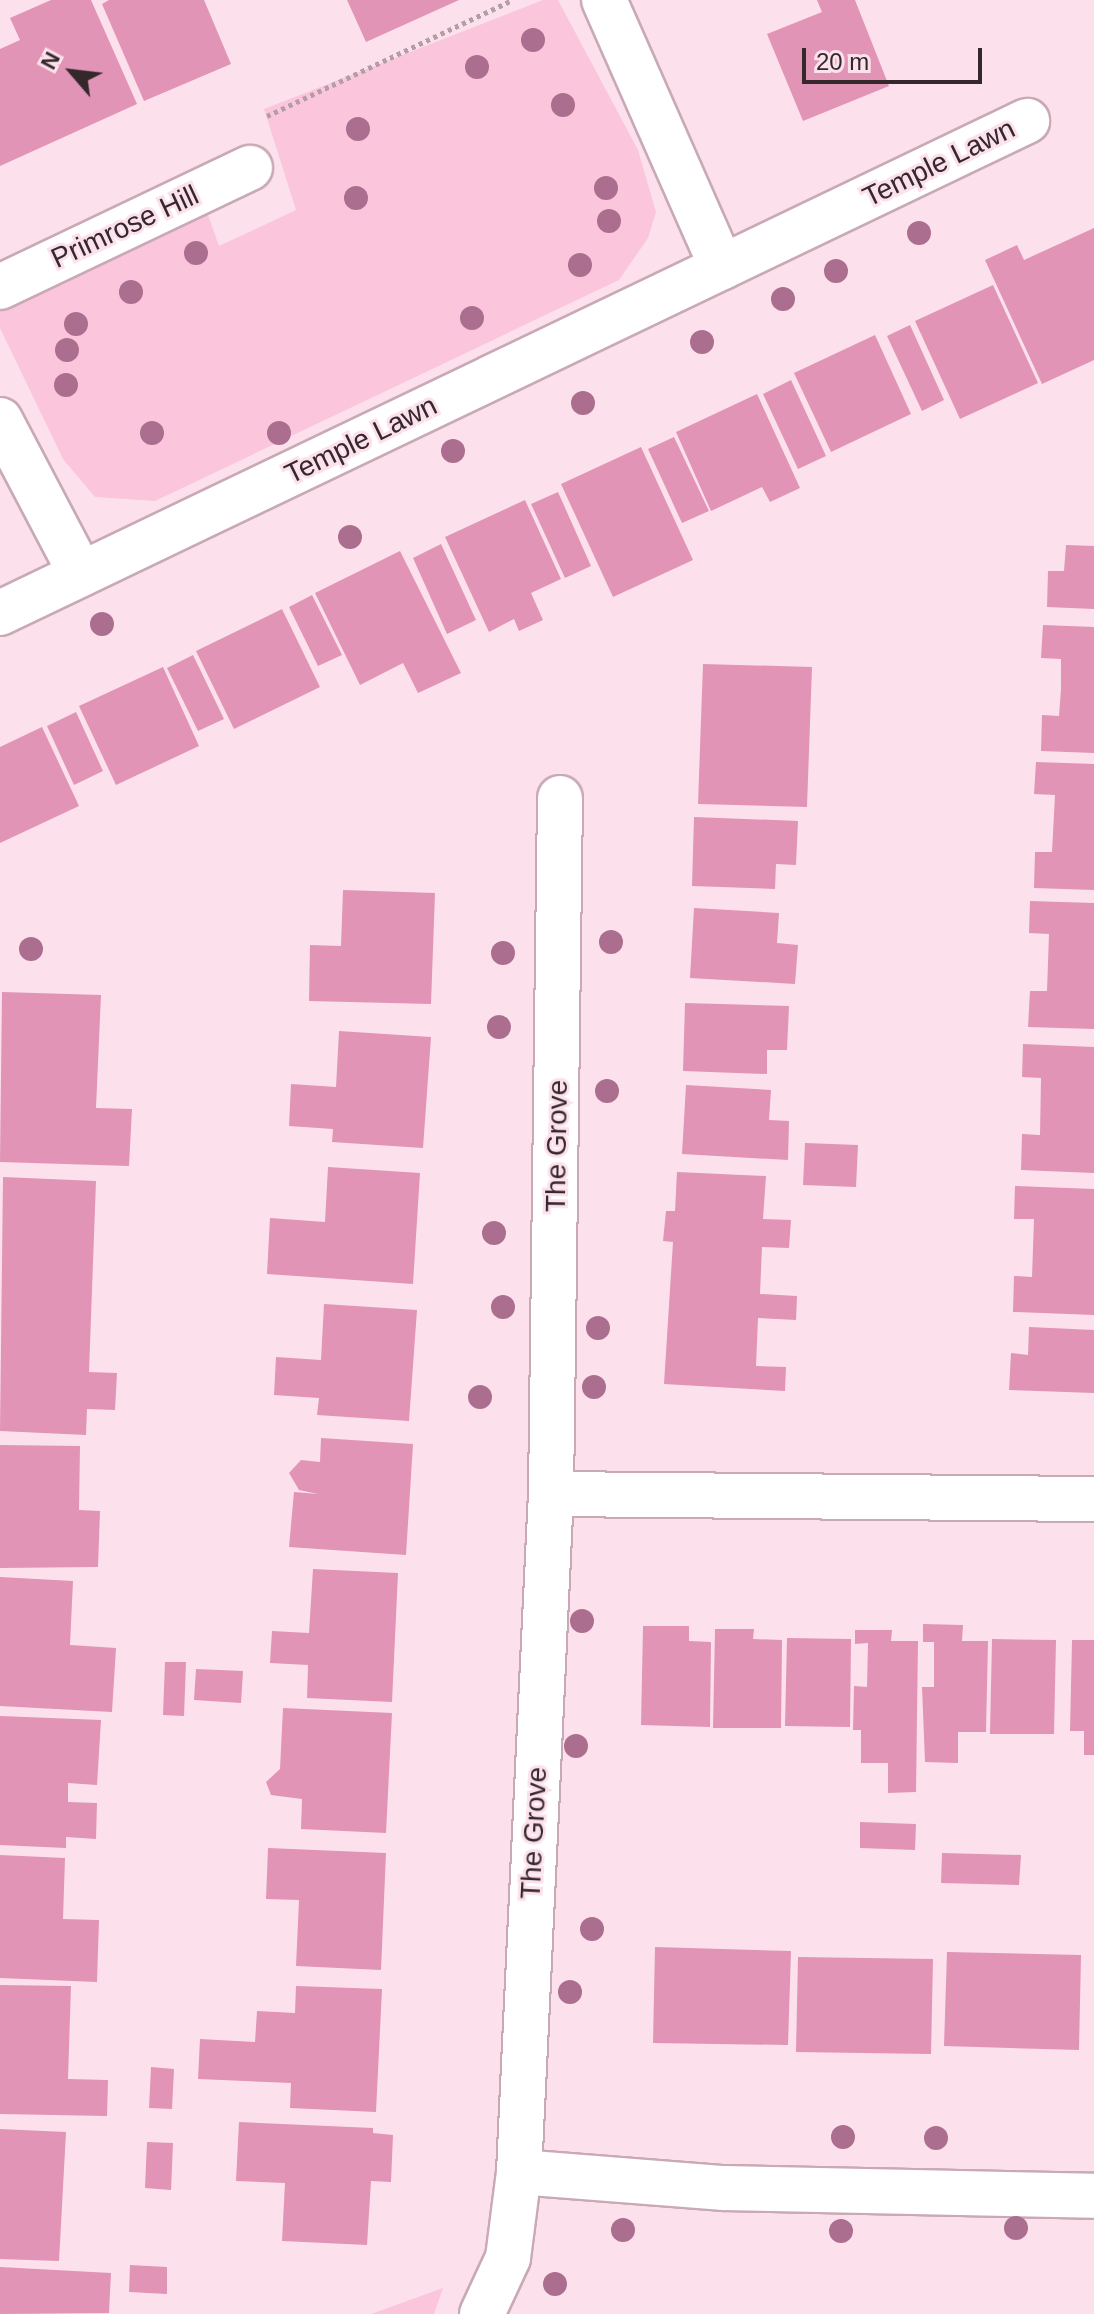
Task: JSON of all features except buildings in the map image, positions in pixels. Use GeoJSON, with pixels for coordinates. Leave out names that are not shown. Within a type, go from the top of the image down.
{"type":"FeatureCollection","features":[{"type":"Feature","properties":{"kind":"street"},"geometry":{"type":"LineString","coordinates":[[604,0],[722,267]]}},
{"type":"Feature","properties":{"kind":"street","name":"Temple Lawn"},"geometry":{"type":"LineString","coordinates":[[0,613],[1027,121]]}},
{"type":"Feature","properties":{"kind":"street","name":"Primrose Hill"},"geometry":{"type":"LineString","coordinates":[[0,287],[250,168]]}},
{"type":"Feature","properties":{"kind":"street"},"geometry":{"type":"LineString","coordinates":[[0,420],[81,574]]}},
{"type":"Feature","properties":{"kind":"street","name":"The Grove"},"geometry":{"type":"LineString","coordinates":[[482,2314],[508,2258],[519,2172],[551,1494],[560,798]]}},
{"type":"Feature","properties":{"kind":"street"},"geometry":{"type":"LineString","coordinates":[[551,1494],[1094,1499]]}},
{"type":"Feature","properties":{"kind":"street"},"geometry":{"type":"LineString","coordinates":[[519,2172],[724,2188],[1094,2196]]}},
{"type":"Feature","properties":{"kind":"path"},"geometry":{"type":"LineString","coordinates":[[250,168],[263,118],[512,0]]}},
{"type":"Feature","properties":{"kind":"shaded area"},"geometry":{"type":"Polygon","coordinates":[[[543,0],[558,0],[638,150],[656,212],[648,238],[619,280],[155,501],[95,497],[63,459],[0,328],[0,311],[207,212],[219,246],[296,210],[264,109],[543,0]]]}},
{"type":"Feature","properties":{"kind":"shaded area"},"geometry":{"type":"Polygon","coordinates":[[[443,2288],[434,2314],[371,2314],[443,2288]]]}}]}
